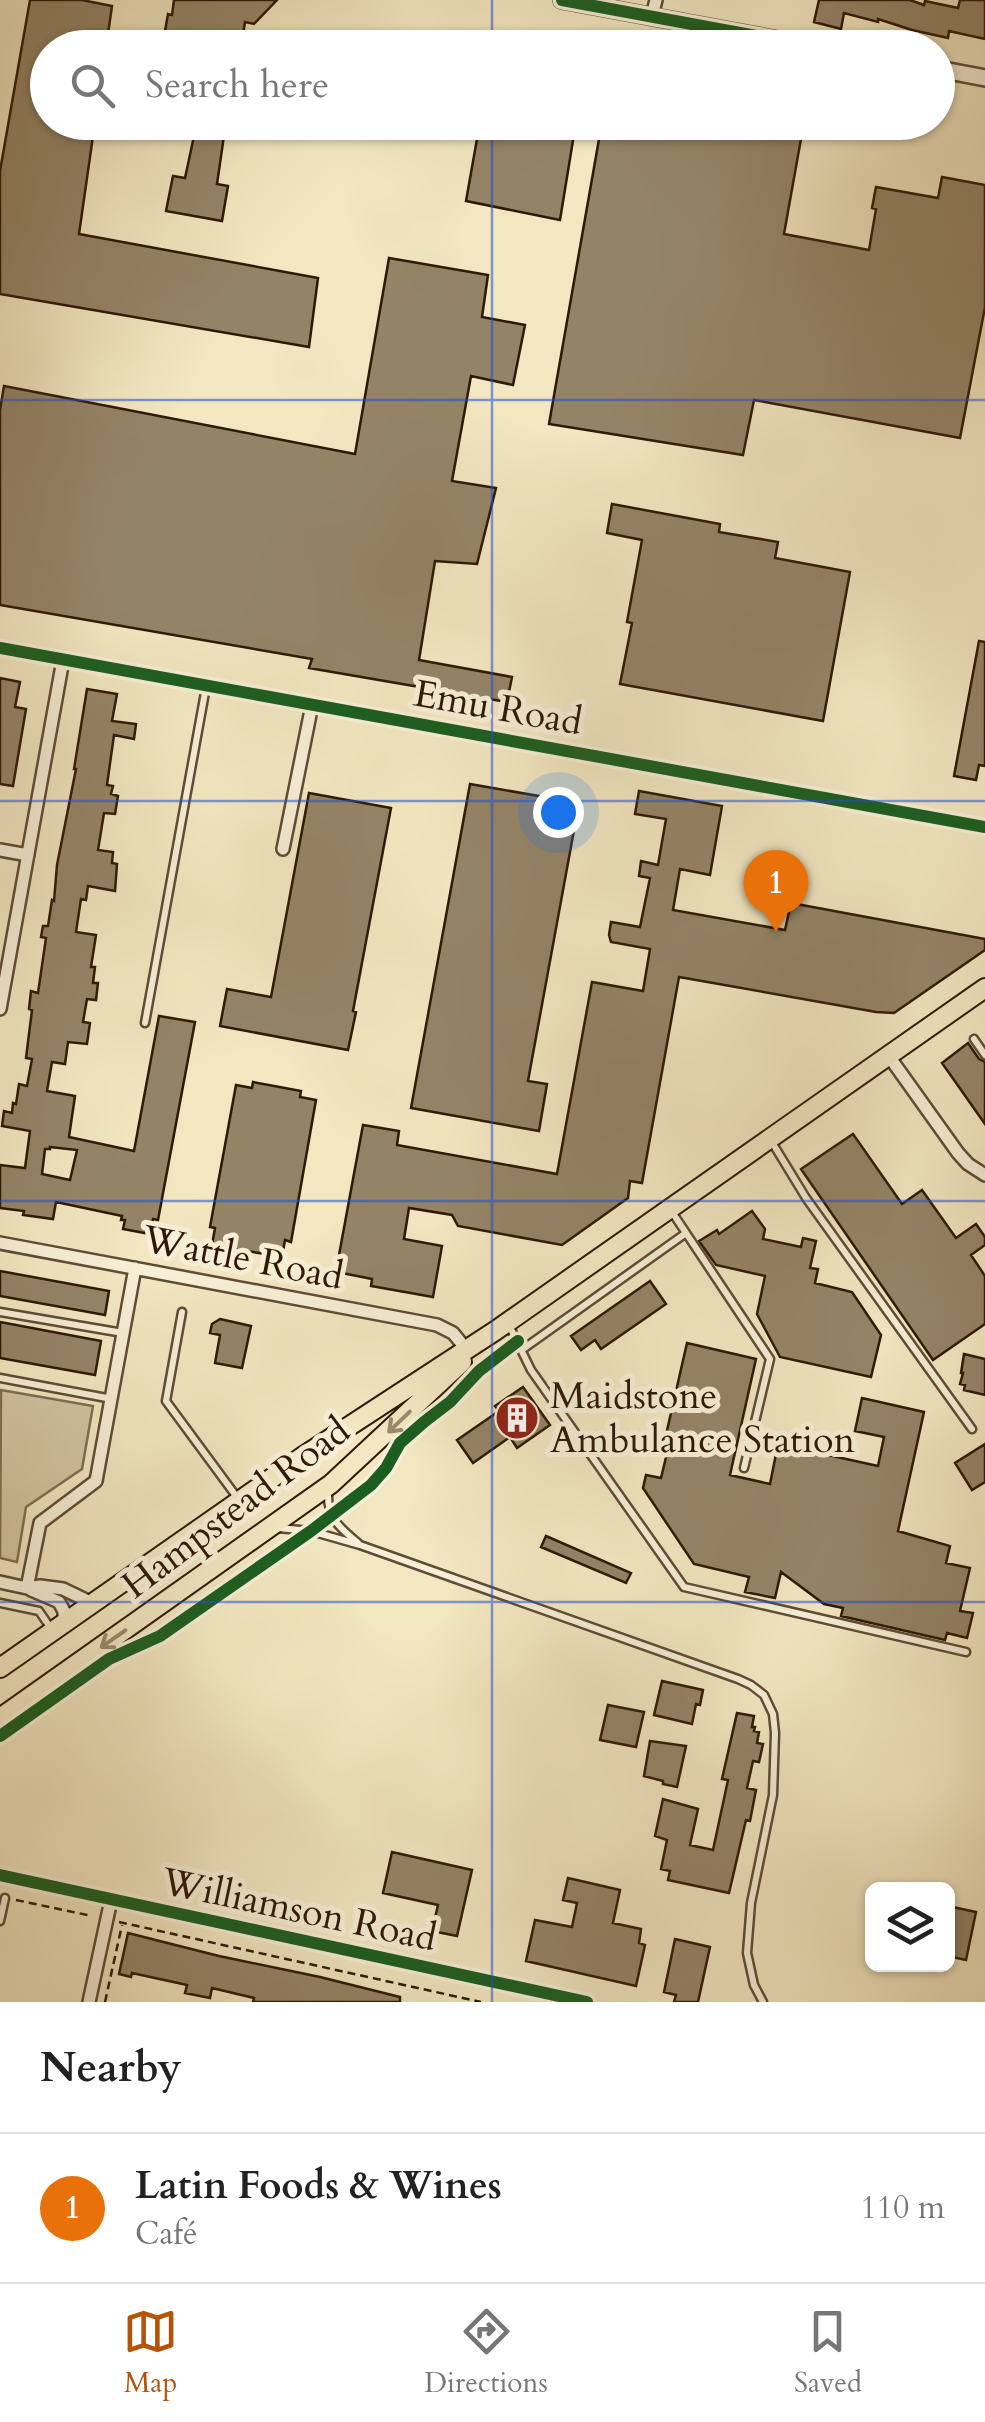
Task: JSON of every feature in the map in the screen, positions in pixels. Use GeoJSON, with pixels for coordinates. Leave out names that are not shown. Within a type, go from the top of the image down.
{"type":"FeatureCollection","features":[{"type":"Feature","properties":{"kind":"main road","name":"Hampstead Road"},"geometry":{"type":"LineString","coordinates":[[0,1668],[302,1457],[501,1326],[985,988]]}},
{"type":"Feature","properties":{"kind":"main road","name":"Hampstead Road"},"geometry":{"type":"LineString","coordinates":[[0,1718],[332,1483],[501,1326]]}},
{"type":"Feature","properties":{"kind":"street"},"geometry":{"type":"LineString","coordinates":[[562,0],[654,8],[746,30]]}},
{"type":"Feature","properties":{"kind":"street"},"geometry":{"type":"LineString","coordinates":[[955,72],[985,78]]}},
{"type":"Feature","properties":{"kind":"street","name":"Emu Road"},"geometry":{"type":"LineString","coordinates":[[0,648],[985,827]]}},
{"type":"Feature","properties":{"kind":"street"},"geometry":{"type":"LineString","coordinates":[[0,1009],[63,660]]}},
{"type":"Feature","properties":{"kind":"street"},"geometry":{"type":"LineString","coordinates":[[284,849],[312,705]]}},
{"type":"Feature","properties":{"kind":"street"},"geometry":{"type":"LineString","coordinates":[[0,850],[28,855]]}},
{"type":"Feature","properties":{"kind":"street"},"geometry":{"type":"LineString","coordinates":[[888,1055],[958,1154],[985,1175]]}},
{"type":"Feature","properties":{"kind":"street","name":"Wattle Road"},"geometry":{"type":"LineString","coordinates":[[0,1244],[437,1325],[454,1333],[466,1349]]}},
{"type":"Feature","properties":{"kind":"street"},"geometry":{"type":"LineString","coordinates":[[27,1588],[40,1523],[96,1480],[135,1268]]}},
{"type":"Feature","properties":{"kind":"street"},"geometry":{"type":"LineString","coordinates":[[0,1582],[60,1602],[64,1611],[58,1627]]}},
{"type":"Feature","properties":{"kind":"street"},"geometry":{"type":"LineString","coordinates":[[27,1588],[63,1589],[92,1603]]}},
{"type":"Feature","properties":{"kind":"street","name":"Williamson Road"},"geometry":{"type":"LineString","coordinates":[[0,1875],[586,2002]]}},
{"type":"Feature","properties":{"kind":"street"},"geometry":{"type":"LineString","coordinates":[[89,2002],[112,1900]]}},
{"type":"Feature","properties":{"kind":"lane"},"geometry":{"type":"LineString","coordinates":[[145,1023],[207,686]]}},
{"type":"Feature","properties":{"kind":"lane"},"geometry":{"type":"LineString","coordinates":[[974,1039],[985,1055]]}},
{"type":"Feature","properties":{"kind":"lane"},"geometry":{"type":"LineString","coordinates":[[770,1138],[806,1198],[972,1429]]}},
{"type":"Feature","properties":{"kind":"lane"},"geometry":{"type":"LineString","coordinates":[[669,1208],[770,1359],[744,1468]]}},
{"type":"Feature","properties":{"kind":"lane"},"geometry":{"type":"LineString","coordinates":[[522,1349],[686,1233]]}},
{"type":"Feature","properties":{"kind":"lane"},"geometry":{"type":"LineString","coordinates":[[0,1312],[124,1334]]}},
{"type":"Feature","properties":{"kind":"lane"},"geometry":{"type":"LineString","coordinates":[[182,1312],[166,1401],[239,1501]]}},
{"type":"Feature","properties":{"kind":"lane"},"geometry":{"type":"LineString","coordinates":[[501,1326],[522,1349],[532,1370],[684,1587],[966,1652]]}},
{"type":"Feature","properties":{"kind":"lane"},"geometry":{"type":"LineString","coordinates":[[0,1378],[112,1399]]}},
{"type":"Feature","properties":{"kind":"lane"},"geometry":{"type":"LineString","coordinates":[[332,1483],[328,1495],[330,1515],[360,1544]]}},
{"type":"Feature","properties":{"kind":"lane"},"geometry":{"type":"LineString","coordinates":[[272,1528],[302,1529],[360,1544],[738,1679],[764,1696],[774,1724],[774,1785],[751,1904],[747,1953],[754,1985],[763,2002]]}},
{"type":"Feature","properties":{"kind":"lane"},"geometry":{"type":"LineString","coordinates":[[0,1603],[39,1611],[58,1627]]}},
{"type":"Feature","properties":{"kind":"lane"},"geometry":{"type":"LineString","coordinates":[[0,1921],[5,1898]]}},
{"type":"Feature","properties":{"kind":"path"},"geometry":{"type":"LineString","coordinates":[[5,1898],[481,2002]]}},
{"type":"Feature","properties":{"kind":"path"},"geometry":{"type":"LineString","coordinates":[[105,2002],[123,1922]]}},
{"type":"Feature","properties":{"kind":"shaded area"},"geometry":{"type":"Polygon","coordinates":[[[1,1390],[93,1406],[82,1469],[26,1507],[17,1562],[0,1558],[1,1390]]]}},
{"type":"Feature","properties":{"kind":"building"},"geometry":{"type":"Polygon","coordinates":[[[30,0],[82,0],[112,6],[109,30],[30,30],[30,140],[92,140],[79,234],[318,278],[309,347],[0,294],[0,171],[30,0]]]}},
{"type":"Feature","properties":{"kind":"building"},"geometry":{"type":"Polygon","coordinates":[[[174,0],[277,0],[254,24],[245,22],[244,30],[165,30],[168,14],[172,15],[174,0]]]}},
{"type":"Feature","properties":{"kind":"building"},"geometry":{"type":"Polygon","coordinates":[[[819,0],[910,0],[958,8],[960,0],[985,0],[985,39],[955,30],[912,30],[844,13],[841,29],[814,22],[819,0]]]}},
{"type":"Feature","properties":{"kind":"building"},"geometry":{"type":"Polygon","coordinates":[[[193,140],[223,140],[217,184],[228,186],[222,221],[166,211],[173,176],[185,178],[193,140]]]}},
{"type":"Feature","properties":{"kind":"building"},"geometry":{"type":"Polygon","coordinates":[[[477,140],[573,140],[560,220],[466,201],[477,140]]]}},
{"type":"Feature","properties":{"kind":"building"},"geometry":{"type":"Polygon","coordinates":[[[599,140],[801,140],[784,234],[869,250],[876,187],[938,198],[942,177],[985,185],[985,307],[960,438],[754,400],[743,455],[549,424],[599,140]]]}},
{"type":"Feature","properties":{"kind":"building"},"geometry":{"type":"Polygon","coordinates":[[[389,258],[488,275],[482,317],[525,325],[513,385],[471,376],[452,481],[496,488],[477,564],[435,561],[419,660],[512,677],[507,702],[309,668],[312,659],[0,605],[0,410],[4,386],[355,454],[389,258]]]}},
{"type":"Feature","properties":{"kind":"building"},"geometry":{"type":"Polygon","coordinates":[[[612,504],[720,524],[719,532],[778,542],[775,558],[850,572],[823,721],[620,684],[642,540],[607,533],[612,504]]]}},
{"type":"Feature","properties":{"kind":"building"},"geometry":{"type":"Polygon","coordinates":[[[979,641],[985,642],[985,766],[979,765],[976,780],[954,776],[979,641]]]}},
{"type":"Feature","properties":{"kind":"building"},"geometry":{"type":"Polygon","coordinates":[[[0,678],[20,682],[15,707],[26,709],[13,786],[0,784],[0,678]]]}},
{"type":"Feature","properties":{"kind":"building"},"geometry":{"type":"Polygon","coordinates":[[[87,689],[117,694],[112,721],[136,724],[134,739],[114,735],[107,785],[113,786],[111,794],[118,796],[115,814],[104,813],[98,850],[113,852],[112,863],[117,864],[115,891],[88,886],[86,900],[81,899],[76,932],[96,935],[91,967],[95,967],[93,983],[98,983],[96,1000],[87,999],[83,1022],[90,1023],[87,1044],[68,1042],[65,1064],[52,1062],[47,1091],[75,1096],[69,1137],[134,1151],[159,1016],[195,1022],[158,1220],[153,1219],[150,1234],[123,1229],[122,1216],[56,1202],[53,1219],[0,1208],[0,1165],[25,1168],[30,1131],[2,1126],[4,1111],[12,1113],[13,1103],[16,1104],[19,1084],[27,1086],[32,1059],[26,1058],[31,991],[38,993],[46,938],[41,937],[54,901],[87,689]],[[45,1149],[42,1174],[70,1180],[77,1150],[45,1149]]]}},
{"type":"Feature","properties":{"kind":"building"},"geometry":{"type":"Polygon","coordinates":[[[470,784],[579,803],[528,1081],[547,1084],[539,1131],[411,1108],[470,784]]]}},
{"type":"Feature","properties":{"kind":"building"},"geometry":{"type":"Polygon","coordinates":[[[639,791],[722,806],[710,875],[680,869],[673,910],[785,930],[791,903],[985,939],[985,950],[894,1013],[679,977],[642,1183],[630,1181],[628,1198],[562,1245],[458,1226],[452,1215],[409,1208],[404,1239],[442,1246],[433,1297],[371,1286],[372,1279],[342,1273],[345,1256],[339,1255],[363,1125],[399,1131],[397,1145],[557,1174],[592,982],[643,991],[650,949],[611,942],[609,935],[611,922],[640,927],[650,878],[639,876],[641,861],[658,865],[666,819],[635,814],[639,791]]]}},
{"type":"Feature","properties":{"kind":"building"},"geometry":{"type":"Polygon","coordinates":[[[309,793],[391,808],[348,1050],[220,1026],[227,989],[271,997],[309,793]]]}},
{"type":"Feature","properties":{"kind":"building"},"geometry":{"type":"Polygon","coordinates":[[[968,1043],[985,1062],[985,1124],[942,1063],[968,1043]]]}},
{"type":"Feature","properties":{"kind":"building"},"geometry":{"type":"Polygon","coordinates":[[[253,1082],[301,1091],[300,1097],[316,1100],[291,1242],[285,1240],[282,1257],[212,1245],[215,1228],[210,1227],[236,1085],[252,1088],[253,1082]]]}},
{"type":"Feature","properties":{"kind":"building"},"geometry":{"type":"Polygon","coordinates":[[[853,1134],[902,1204],[922,1190],[956,1238],[976,1224],[985,1237],[985,1245],[971,1255],[985,1276],[985,1324],[933,1360],[801,1169],[853,1134]]]}},
{"type":"Feature","properties":{"kind":"building"},"geometry":{"type":"Polygon","coordinates":[[[752,1211],[765,1229],[763,1239],[801,1247],[803,1238],[816,1241],[810,1268],[818,1269],[815,1283],[852,1292],[881,1335],[871,1377],[780,1357],[757,1314],[765,1276],[716,1265],[699,1241],[717,1230],[719,1234],[752,1211]]]}},
{"type":"Feature","properties":{"kind":"building"},"geometry":{"type":"Polygon","coordinates":[[[0,1271],[109,1291],[105,1315],[0,1296],[0,1271]]]}},
{"type":"Feature","properties":{"kind":"building"},"geometry":{"type":"Polygon","coordinates":[[[650,1281],[666,1304],[601,1349],[595,1340],[581,1350],[571,1336],[650,1281]]]}},
{"type":"Feature","properties":{"kind":"building"},"geometry":{"type":"Polygon","coordinates":[[[220,1319],[251,1326],[242,1368],[215,1363],[220,1335],[210,1333],[212,1324],[220,1319]]]}},
{"type":"Feature","properties":{"kind":"building"},"geometry":{"type":"Polygon","coordinates":[[[0,1322],[101,1341],[95,1375],[0,1358],[0,1322]]]}},
{"type":"Feature","properties":{"kind":"building"},"geometry":{"type":"Polygon","coordinates":[[[687,1343],[756,1359],[730,1475],[770,1484],[778,1444],[878,1466],[884,1437],[855,1431],[862,1398],[924,1412],[898,1531],[950,1546],[946,1563],[970,1568],[960,1611],[973,1613],[967,1638],[947,1633],[945,1640],[841,1616],[843,1608],[824,1604],[781,1572],[775,1598],[745,1592],[749,1577],[694,1564],[643,1488],[646,1475],[661,1478],[668,1449],[663,1448],[687,1343]]]}},
{"type":"Feature","properties":{"kind":"building"},"geometry":{"type":"Polygon","coordinates":[[[964,1354],[985,1359],[985,1395],[964,1390],[965,1385],[960,1384],[964,1354]]]}},
{"type":"Feature","properties":{"kind":"building","name":"Maidstone Ambulance Station"},"geometry":{"type":"Polygon","coordinates":[[[523,1387],[550,1425],[517,1448],[510,1437],[473,1463],[457,1440],[499,1411],[495,1406],[523,1387]]]}},
{"type":"Feature","properties":{"kind":"building"},"geometry":{"type":"Polygon","coordinates":[[[985,1444],[985,1482],[972,1490],[955,1463],[985,1444]]]}},
{"type":"Feature","properties":{"kind":"building"},"geometry":{"type":"Polygon","coordinates":[[[546,1536],[631,1573],[626,1583],[541,1547],[546,1536]]]}},
{"type":"Feature","properties":{"kind":"building"},"geometry":{"type":"Polygon","coordinates":[[[662,1681],[703,1690],[692,1724],[654,1715],[662,1681]]]}},
{"type":"Feature","properties":{"kind":"building"},"geometry":{"type":"Polygon","coordinates":[[[608,1705],[644,1712],[636,1747],[600,1740],[608,1705]]]}},
{"type":"Feature","properties":{"kind":"building"},"geometry":{"type":"Polygon","coordinates":[[[737,1713],[754,1716],[752,1727],[759,1732],[757,1743],[763,1744],[759,1762],[753,1761],[747,1788],[756,1790],[729,1893],[668,1880],[670,1871],[661,1869],[667,1840],[655,1836],[663,1799],[698,1809],[690,1845],[713,1850],[728,1780],[722,1779],[737,1713]]]}},
{"type":"Feature","properties":{"kind":"building"},"geometry":{"type":"Polygon","coordinates":[[[650,1741],[686,1746],[677,1787],[644,1776],[650,1741]]]}},
{"type":"Feature","properties":{"kind":"building"},"geometry":{"type":"Polygon","coordinates":[[[392,1852],[472,1870],[457,1936],[432,1931],[438,1905],[383,1893],[392,1852]]]}},
{"type":"Feature","properties":{"kind":"building"},"geometry":{"type":"Polygon","coordinates":[[[568,1878],[620,1890],[613,1923],[641,1929],[639,1943],[645,1945],[636,1986],[526,1961],[535,1920],[572,1927],[577,1903],[563,1900],[568,1878]]]}},
{"type":"Feature","properties":{"kind":"building"},"geometry":{"type":"Polygon","coordinates":[[[955,1908],[976,1912],[966,1960],[955,1958],[955,1908]]]}},
{"type":"Feature","properties":{"kind":"building"},"geometry":{"type":"Polygon","coordinates":[[[128,1933],[400,1997],[400,2002],[253,2002],[254,1998],[212,1988],[210,1998],[185,1993],[187,1985],[132,1973],[131,1977],[119,1974],[128,1933]]]}},
{"type":"Feature","properties":{"kind":"building"},"geometry":{"type":"Polygon","coordinates":[[[675,1939],[710,1947],[698,2002],[674,2002],[676,1995],[664,1992],[675,1939]]]}},
{"type":"Feature","properties":{"kind":"cycle path"},"geometry":{"type":"LineString","coordinates":[[562,0],[724,30]]}},
{"type":"Feature","properties":{"kind":"cycle path"},"geometry":{"type":"LineString","coordinates":[[0,648],[985,827]]}},
{"type":"Feature","properties":{"kind":"cycle path"},"geometry":{"type":"LineString","coordinates":[[0,1736],[109,1659],[160,1636],[311,1531],[371,1485],[400,1443],[518,1341]]}},
{"type":"Feature","properties":{"kind":"cycle path"},"geometry":{"type":"LineString","coordinates":[[0,1875],[587,2002]]}},
{"type":"Feature","properties":{"kind":"place","name":"Latin Foods & Wines"},"geometry":{"type":"Point","coordinates":[776,932]}},
{"type":"Feature","properties":{"kind":"place","name":"Maidstone Ambulance Station"},"geometry":{"type":"Point","coordinates":[517,1418]}}]}
